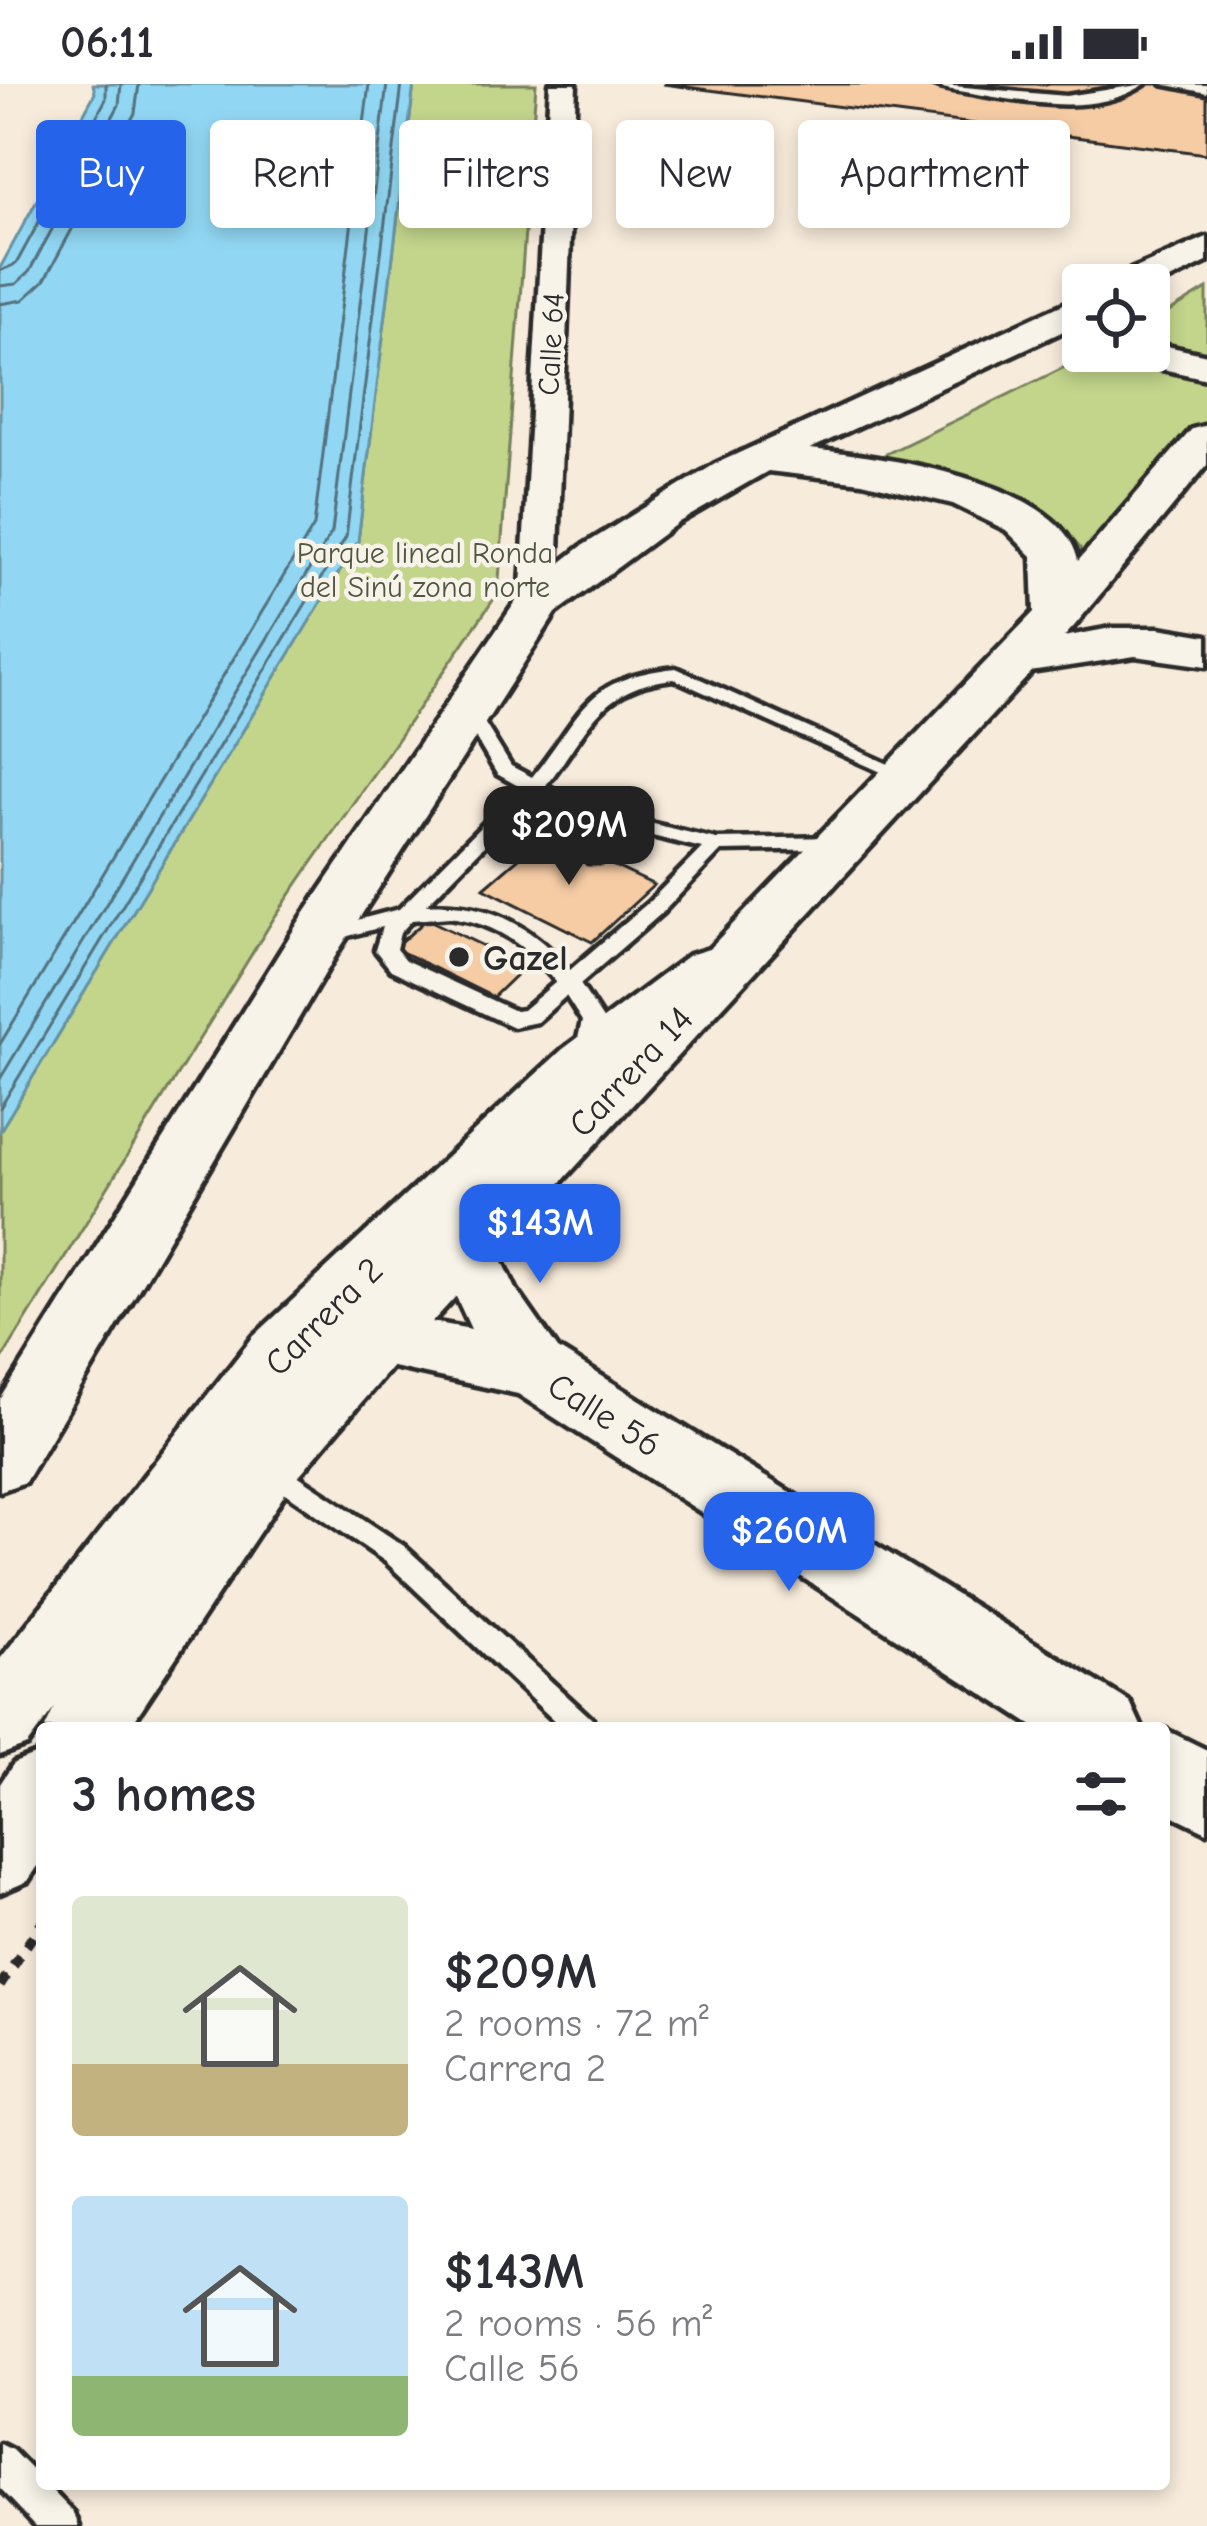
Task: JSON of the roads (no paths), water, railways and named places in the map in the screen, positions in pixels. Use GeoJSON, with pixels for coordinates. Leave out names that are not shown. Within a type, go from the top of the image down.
{"type":"FeatureCollection","features":[{"type":"Feature","properties":{"kind":"main road"},"geometry":{"type":"LineString","coordinates":[[1170,266],[1207,248]]}},
{"type":"Feature","properties":{"kind":"main road"},"geometry":{"type":"LineString","coordinates":[[0,1461],[318,937],[538,604],[636,528],[764,458],[1062,317]]}},
{"type":"Feature","properties":{"kind":"main road"},"geometry":{"type":"LineString","coordinates":[[1170,359],[1207,367]]}},
{"type":"Feature","properties":{"kind":"main road","name":"Carrera 14"},"geometry":{"type":"LineString","coordinates":[[87,1722],[265,1465],[374,1339],[465,1248],[1058,615],[1207,438]]}},
{"type":"Feature","properties":{"kind":"main road"},"geometry":{"type":"LineString","coordinates":[[834,464],[900,440]]}},
{"type":"Feature","properties":{"kind":"main road"},"geometry":{"type":"LineString","coordinates":[[764,458],[834,464],[960,494],[1020,518],[1055,554],[1058,615]]}},
{"type":"Feature","properties":{"kind":"main road"},"geometry":{"type":"LineString","coordinates":[[1017,659],[1092,642],[1203,644]]}},
{"type":"Feature","properties":{"kind":"main road","name":"Carrera 2"},"geometry":{"type":"LineString","coordinates":[[15,1698],[278,1355],[584,1064],[764,927]]}},
{"type":"Feature","properties":{"kind":"main road","name":"Calle 56"},"geometry":{"type":"LineString","coordinates":[[465,1248],[490,1304],[534,1369]]}},
{"type":"Feature","properties":{"kind":"main road","name":"Calle 56"},"geometry":{"type":"LineString","coordinates":[[374,1339],[534,1369],[1093,1722]]}},
{"type":"Feature","properties":{"kind":"main road"},"geometry":{"type":"LineString","coordinates":[[1170,1771],[1207,1794]]}},
{"type":"Feature","properties":{"kind":"main road"},"geometry":{"type":"LineString","coordinates":[[0,1852],[36,1799]]}},
{"type":"Feature","properties":{"kind":"street","name":"Calle 64"},"geometry":{"type":"LineString","coordinates":[[538,604],[563,84]]}},
{"type":"Feature","properties":{"kind":"lane"},"geometry":{"type":"LineString","coordinates":[[937,84],[1076,101],[1117,96],[1139,84]]}},
{"type":"Feature","properties":{"kind":"lane"},"geometry":{"type":"LineString","coordinates":[[1168,84],[1207,89]]}},
{"type":"Feature","properties":{"kind":"lane"},"geometry":{"type":"LineString","coordinates":[[716,845],[656,907],[569,980],[543,1010],[513,1019],[398,964],[386,950],[390,931],[406,913],[517,799],[535,788],[572,728],[615,688],[642,673],[676,673],[905,776]]}},
{"type":"Feature","properties":{"kind":"lane"},"geometry":{"type":"LineString","coordinates":[[468,710],[504,770],[581,813],[716,845],[841,843]]}},
{"type":"Feature","properties":{"kind":"lane"},"geometry":{"type":"LineString","coordinates":[[595,857],[621,824]]}},
{"type":"Feature","properties":{"kind":"lane"},"geometry":{"type":"LineString","coordinates":[[318,937],[406,913],[465,910],[510,924],[542,946],[593,1021],[584,1064]]}},
{"type":"Feature","properties":{"kind":"lane"},"geometry":{"type":"LineString","coordinates":[[510,924],[530,911]]}},
{"type":"Feature","properties":{"kind":"lane"},"geometry":{"type":"LineString","coordinates":[[265,1465],[395,1554],[576,1722]]}},
{"type":"Feature","properties":{"kind":"lane"},"geometry":{"type":"LineString","coordinates":[[0,2462],[61,2526]]}},
{"type":"Feature","properties":{"kind":"water"},"geometry":{"type":"Polygon","coordinates":[[[93,84],[414,84],[410,120],[399,120],[399,206],[358,541],[0,1131],[0,268],[36,202],[36,228],[186,228],[186,120],[80,120],[95,93],[93,84]]]}},
{"type":"Feature","properties":{"kind":"place","name":"Gazel"},"geometry":{"type":"Point","coordinates":[459,957]}},
{"type":"Feature","properties":{"kind":"park label","name":"Parque lineal Ronda del Sinú zona norte"},"geometry":{"type":"Point","coordinates":[425,570]}}]}
